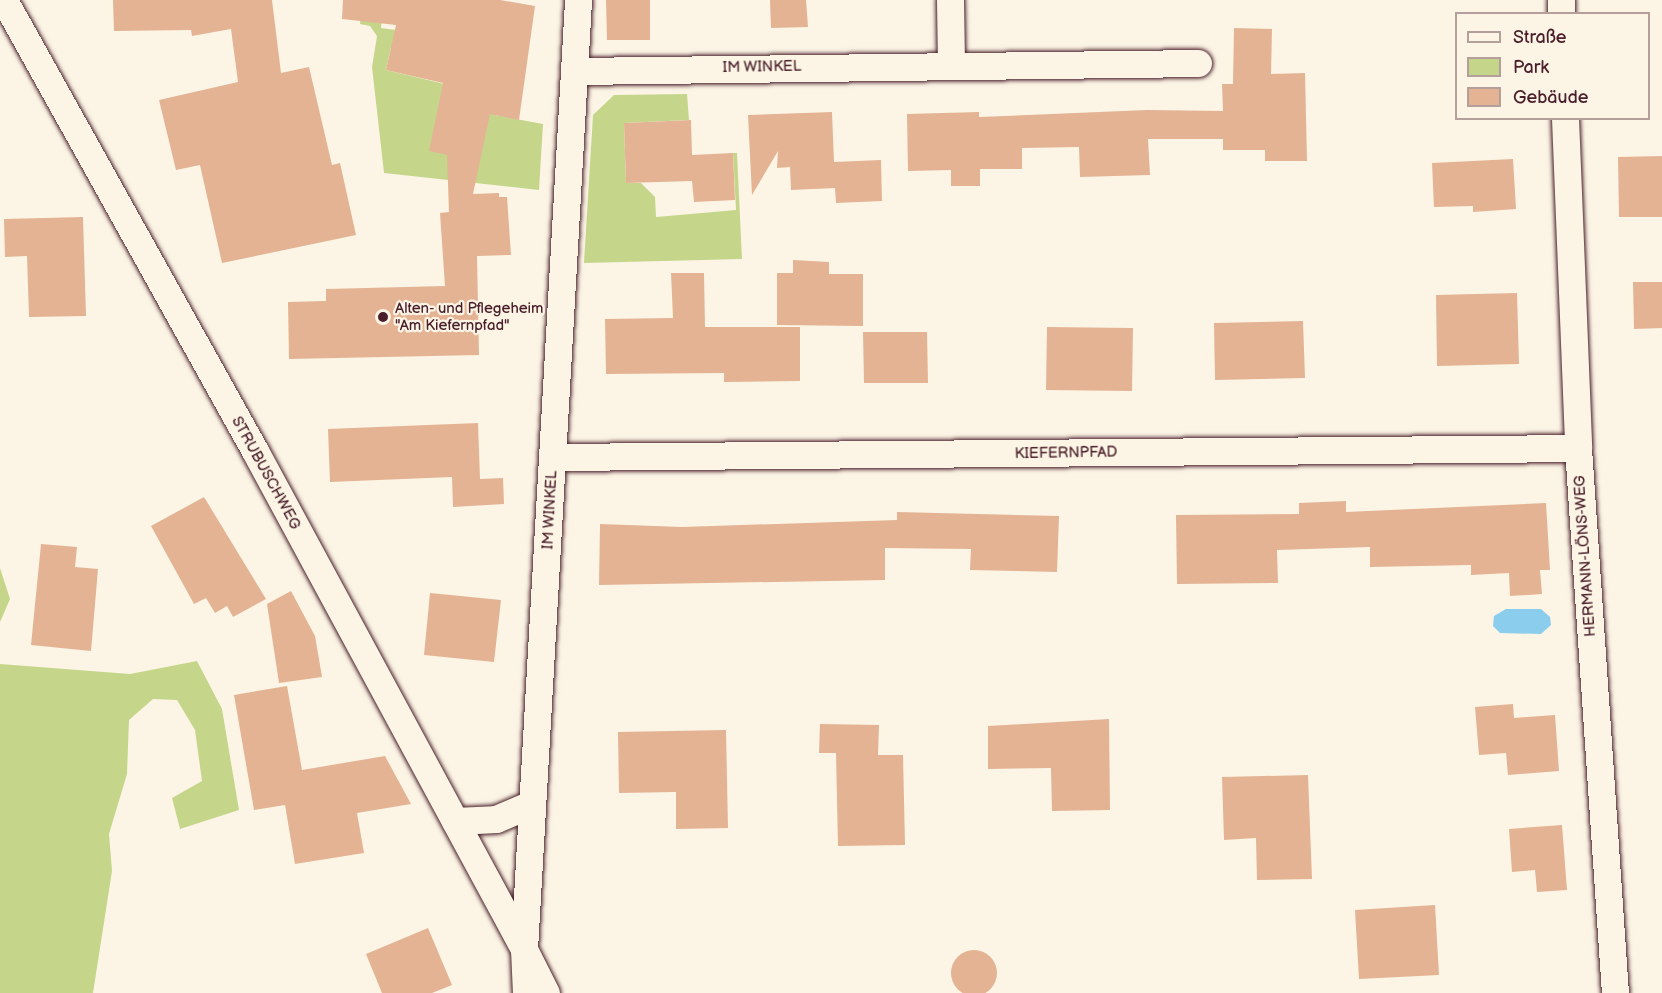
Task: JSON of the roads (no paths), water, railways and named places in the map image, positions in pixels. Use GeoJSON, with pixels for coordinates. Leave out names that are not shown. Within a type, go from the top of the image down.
{"type":"FeatureCollection","features":[{"type":"Feature","properties":{"kind":"street","name":"STRUBUSCHWEG"},"geometry":{"type":"LineString","coordinates":[[4,0],[455,821],[546,993]]}},
{"type":"Feature","properties":{"kind":"street","name":"IM WINKEL"},"geometry":{"type":"LineString","coordinates":[[524,949],[578,0]]}},
{"type":"Feature","properties":{"kind":"street"},"geometry":{"type":"LineString","coordinates":[[950,0],[951,64]]}},
{"type":"Feature","properties":{"kind":"street","name":"IM WINKEL"},"geometry":{"type":"LineString","coordinates":[[574,71],[951,64],[1198,63]]}},
{"type":"Feature","properties":{"kind":"street","name":"HERMANN-LÖNS-WEG"},"geometry":{"type":"LineString","coordinates":[[1565,120],[1578,448],[1615,993]]}},
{"type":"Feature","properties":{"kind":"street","name":"KIEFERNPFAD"},"geometry":{"type":"LineString","coordinates":[[553,458],[1578,448]]}},
{"type":"Feature","properties":{"kind":"street"},"geometry":{"type":"LineString","coordinates":[[455,821],[496,819],[532,804]]}},
{"type":"Feature","properties":{"kind":"street","name":"STRUBUSCHWEG"},"geometry":{"type":"LineString","coordinates":[[524,949],[526,993]]}},
{"type":"Feature","properties":{"kind":"water"},"geometry":{"type":"Polygon","coordinates":[[[1506,609],[1541,609],[1550,617],[1551,625],[1541,634],[1500,633],[1493,626],[1494,616],[1506,609]]]}},
{"type":"Feature","properties":{"kind":"place","name":"Alten- und Pflegeheim \"Am Kiefernpfad\""},"geometry":{"type":"Point","coordinates":[383,317]}}]}
